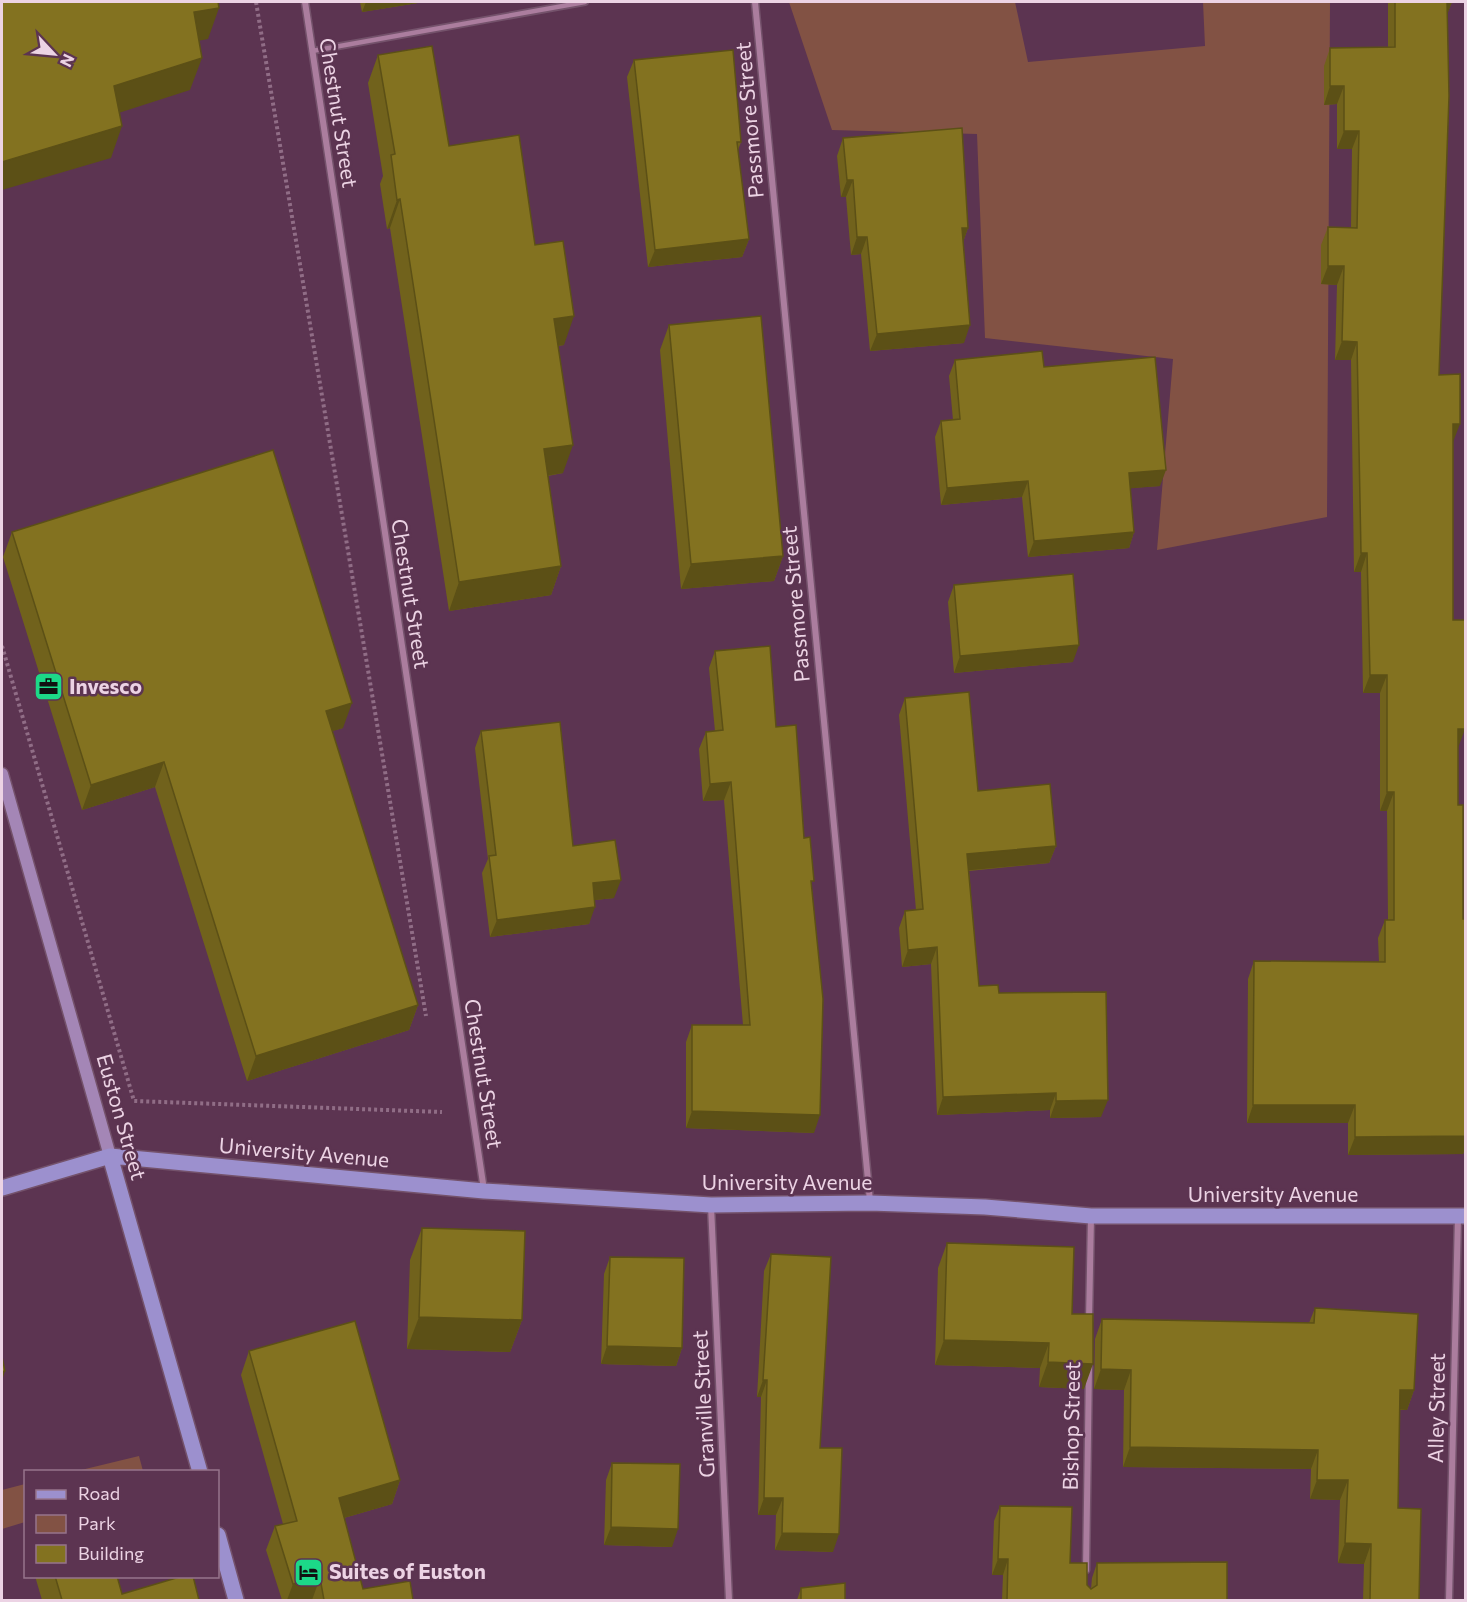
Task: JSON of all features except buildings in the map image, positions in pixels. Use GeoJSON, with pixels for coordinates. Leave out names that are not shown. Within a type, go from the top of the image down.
{"type":"FeatureCollection","features":[{"type":"Feature","properties":{"kind":"main road","name":"Euston Street"},"geometry":{"type":"LineString","coordinates":[[2,774],[199,1470]]}},
{"type":"Feature","properties":{"kind":"main road","name":"University Avenue"},"geometry":{"type":"LineString","coordinates":[[110,1156],[484,1191],[711,1205],[870,1203],[985,1207],[1091,1216],[1462,1216]]}},
{"type":"Feature","properties":{"kind":"main road"},"geometry":{"type":"LineString","coordinates":[[2,1188],[110,1156]]}},
{"type":"Feature","properties":{"kind":"main road"},"geometry":{"type":"LineString","coordinates":[[219,1539],[236,1600]]}},
{"type":"Feature","properties":{"kind":"street","name":"Chestnut Street"},"geometry":{"type":"LineString","coordinates":[[304,2],[484,1191]]}},
{"type":"Feature","properties":{"kind":"street","name":"Passmore Street"},"geometry":{"type":"LineString","coordinates":[[755,2],[870,1203]]}},
{"type":"Feature","properties":{"kind":"street","name":"Granville Street"},"geometry":{"type":"LineString","coordinates":[[711,1205],[729,1600]]}},
{"type":"Feature","properties":{"kind":"street"},"geometry":{"type":"LineString","coordinates":[[1089,1329],[1091,1216]]}},
{"type":"Feature","properties":{"kind":"street","name":"Alley Street"},"geometry":{"type":"LineString","coordinates":[[1449,1600],[1462,1216]]}},
{"type":"Feature","properties":{"kind":"street","name":"Bishop Street"},"geometry":{"type":"LineString","coordinates":[[1086,1577],[1089,1353]]}},
{"type":"Feature","properties":{"kind":"lane"},"geometry":{"type":"LineString","coordinates":[[312,51],[585,2]]}},
{"type":"Feature","properties":{"kind":"path"},"geometry":{"type":"LineString","coordinates":[[256,2],[426,1018]]}},
{"type":"Feature","properties":{"kind":"path"},"geometry":{"type":"LineString","coordinates":[[2,646],[134,1101],[442,1113],[440,1101]]}},
{"type":"Feature","properties":{"kind":"green space"},"geometry":{"type":"Polygon","coordinates":[[[789,2],[1015,2],[1028,62],[1205,46],[1203,2],[1330,2],[1327,517],[1157,550],[1173,359],[985,338],[977,134],[832,130],[789,2]]]}},
{"type":"Feature","properties":{"kind":"green space"},"geometry":{"type":"Polygon","coordinates":[[[139,1456],[143,1470],[81,1470],[139,1456]]]}},
{"type":"Feature","properties":{"kind":"green space"},"geometry":{"type":"Polygon","coordinates":[[[24,1484],[24,1522],[2,1529],[2,1490],[24,1484]]]}},
{"type":"Feature","properties":{"kind":"place","name":"Invesco"},"geometry":{"type":"Point","coordinates":[48,687]}},
{"type":"Feature","properties":{"kind":"place","name":"Suites of Euston"},"geometry":{"type":"Point","coordinates":[308,1572]}}]}
